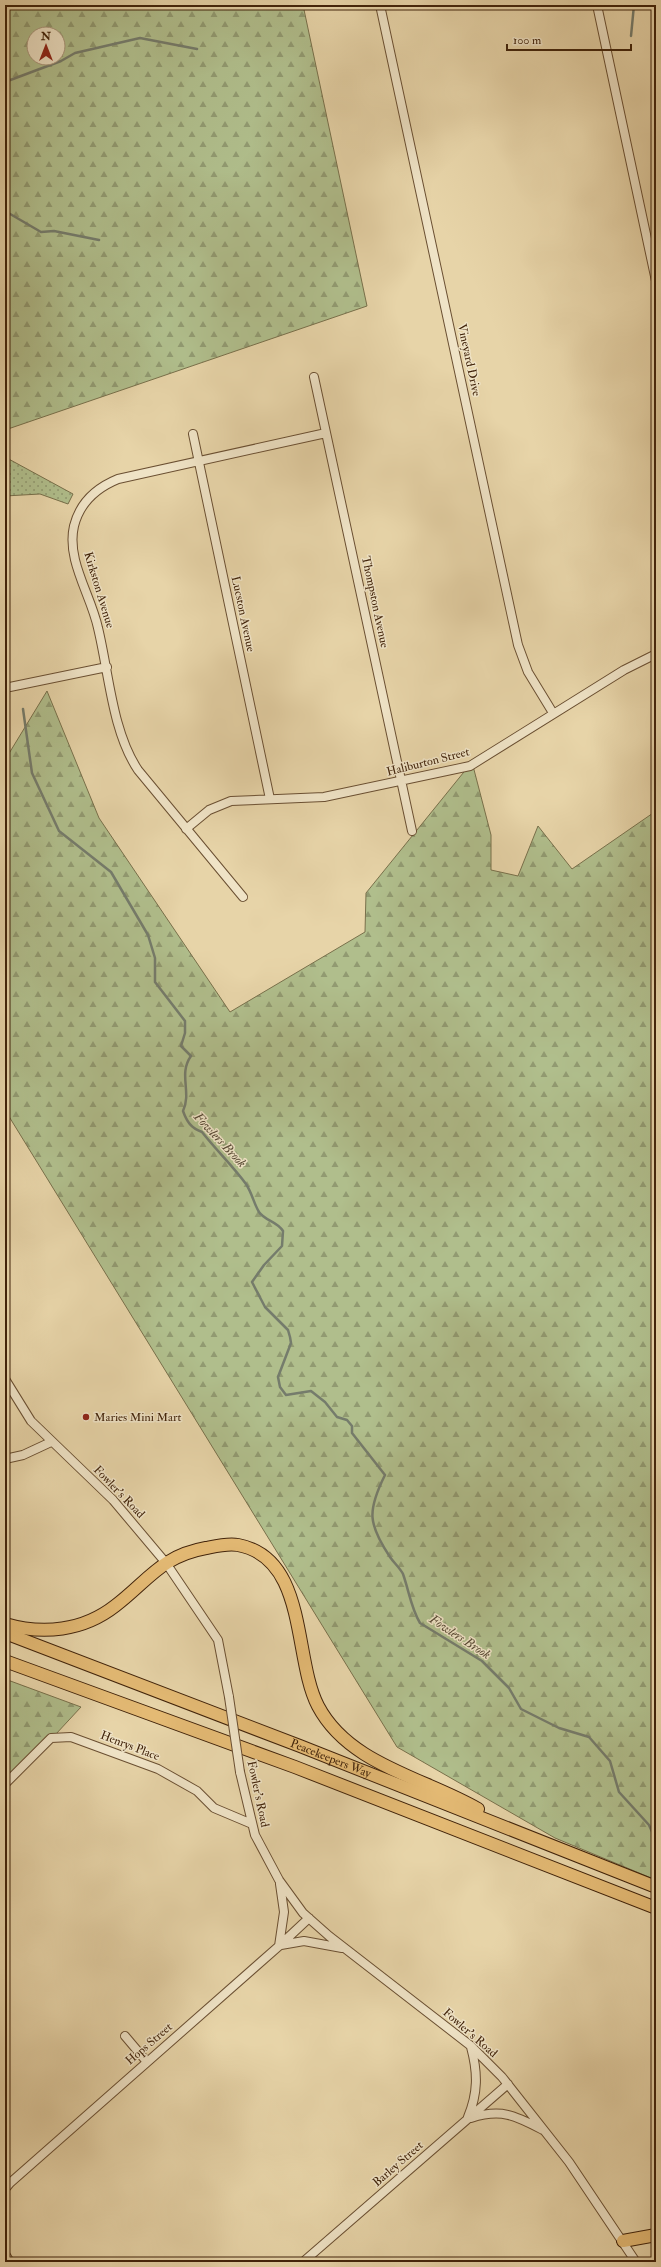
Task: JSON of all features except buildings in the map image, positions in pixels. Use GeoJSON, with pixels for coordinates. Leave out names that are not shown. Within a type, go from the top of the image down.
{"type":"FeatureCollection","features":[{"type":"Feature","properties":{"kind":"highway"},"geometry":{"type":"LineString","coordinates":[[5,1624],[33,1630],[71,1628],[88,1622],[116,1606],[152,1572],[166,1563],[202,1549],[220,1545],[237,1545],[251,1549],[264,1557],[277,1569],[286,1585],[297,1622],[312,1692],[328,1722],[342,1737],[379,1762],[471,1805],[518,1832]]}},
{"type":"Feature","properties":{"kind":"highway","name":"Peacekeepers Way"},"geometry":{"type":"LineString","coordinates":[[5,1633],[656,1887]]}},
{"type":"Feature","properties":{"kind":"highway","name":"Peacekeepers Way"},"geometry":{"type":"LineString","coordinates":[[5,1661],[295,1767],[656,1908]]}},
{"type":"Feature","properties":{"kind":"highway"},"geometry":{"type":"LineString","coordinates":[[622,2241],[656,2235]]}},
{"type":"Feature","properties":{"kind":"street","name":"Vineyard Drive"},"geometry":{"type":"LineString","coordinates":[[380,5],[518,645],[528,672],[553,713]]}},
{"type":"Feature","properties":{"kind":"street"},"geometry":{"type":"LineString","coordinates":[[597,5],[656,281]]}},
{"type":"Feature","properties":{"kind":"street","name":"Thompston Avenue"},"geometry":{"type":"LineString","coordinates":[[314,377],[412,831]]}},
{"type":"Feature","properties":{"kind":"street","name":"Lucston Avenue"},"geometry":{"type":"LineString","coordinates":[[193,434],[270,799]]}},
{"type":"Feature","properties":{"kind":"street","name":"Kirkston Avenue"},"geometry":{"type":"LineString","coordinates":[[243,897],[138,770],[126,750],[97,622],[74,554],[73,540],[78,513],[85,502],[104,484],[131,475],[326,434]]}},
{"type":"Feature","properties":{"kind":"street","name":"Haliburton Street"},"geometry":{"type":"LineString","coordinates":[[186,829],[209,810],[223,803],[239,800],[324,797],[470,766],[624,670],[656,654]]}},
{"type":"Feature","properties":{"kind":"street"},"geometry":{"type":"LineString","coordinates":[[5,688],[107,667]]}},
{"type":"Feature","properties":{"kind":"street","name":"Fowler's Road"},"geometry":{"type":"LineString","coordinates":[[5,1379],[31,1421],[51,1442],[113,1500],[166,1563],[218,1640],[229,1697],[240,1772],[254,1835],[279,1880],[309,1918],[346,1949],[471,2046],[508,2084],[569,2162],[636,2262]]}},
{"type":"Feature","properties":{"kind":"street"},"geometry":{"type":"LineString","coordinates":[[5,1459],[23,1455],[51,1442]]}},
{"type":"Feature","properties":{"kind":"street","name":"Henrys Place"},"geometry":{"type":"LineString","coordinates":[[5,1784],[51,1738],[71,1737],[158,1769],[197,1791],[214,1808],[252,1824]]}},
{"type":"Feature","properties":{"kind":"street"},"geometry":{"type":"LineString","coordinates":[[279,1880],[284,1912],[279,1946],[304,1941],[346,1949]]}},
{"type":"Feature","properties":{"kind":"street","name":"Hops Street"},"geometry":{"type":"LineString","coordinates":[[5,2189],[309,1918]]}},
{"type":"Feature","properties":{"kind":"street"},"geometry":{"type":"LineString","coordinates":[[125,2036],[147,2062]]}},
{"type":"Feature","properties":{"kind":"street"},"geometry":{"type":"LineString","coordinates":[[467,2120],[477,2089],[475,2061],[471,2046]]}},
{"type":"Feature","properties":{"kind":"street","name":"Barley Street"},"geometry":{"type":"LineString","coordinates":[[303,2262],[508,2084]]}},
{"type":"Feature","properties":{"kind":"street"},"geometry":{"type":"LineString","coordinates":[[467,2120],[491,2113],[505,2114],[545,2131]]}},
{"type":"Feature","properties":{"kind":"street"},"geometry":{"type":"LineString","coordinates":[[5,2254],[10,2262]]}},
{"type":"Feature","properties":{"kind":"green space"},"geometry":{"type":"Polygon","coordinates":[[[5,5],[303,5],[367,306],[5,430],[5,5]]]}},
{"type":"Feature","properties":{"kind":"green space"},"geometry":{"type":"Polygon","coordinates":[[[5,457],[73,494],[68,504],[40,494],[5,496],[5,457]]]}},
{"type":"Feature","properties":{"kind":"green space"},"geometry":{"type":"Polygon","coordinates":[[[47,691],[99,818],[230,1012],[365,932],[366,893],[472,762],[491,835],[491,870],[518,876],[538,826],[572,869],[656,811],[656,1880],[555,1838],[397,1747],[5,1110],[5,760],[47,691]]]}},
{"type":"Feature","properties":{"kind":"green space"},"geometry":{"type":"Polygon","coordinates":[[[5,1679],[81,1707],[5,1789],[5,1679]]]}},
{"type":"Feature","properties":{"kind":"waterway"},"geometry":{"type":"LineString","coordinates":[[631,36],[634,5]]}},
{"type":"Feature","properties":{"kind":"waterway"},"geometry":{"type":"LineString","coordinates":[[5,82],[61,61],[75,53],[140,38],[197,49]]}},
{"type":"Feature","properties":{"kind":"waterway"},"geometry":{"type":"LineString","coordinates":[[5,211],[41,232],[54,231],[99,240]]}},
{"type":"Feature","properties":{"kind":"waterway","name":"Fowlers Brook"},"geometry":{"type":"LineString","coordinates":[[23,709],[32,773],[59,831],[111,872],[148,935],[155,958],[155,982],[185,1021],[185,1033],[181,1046],[191,1056],[187,1063],[185,1076],[186,1097],[183,1111],[186,1118],[192,1126],[202,1132],[241,1177],[248,1187],[259,1212],[264,1217],[278,1225],[283,1231],[282,1246],[264,1265],[252,1282],[265,1307],[288,1330],[290,1337],[291,1343],[278,1377],[280,1387],[286,1395],[311,1391],[325,1402],[337,1417],[347,1420],[352,1426],[352,1433],[385,1475],[375,1498],[372,1517],[374,1526],[377,1535],[390,1557],[403,1574],[412,1605],[420,1623],[482,1661],[509,1688],[521,1709],[559,1728],[589,1737],[610,1761],[619,1792],[649,1825],[656,1841]]}},
{"type":"Feature","properties":{"kind":"place","name":"Maries Mini Mart"},"geometry":{"type":"Point","coordinates":[86,1417]}}]}
